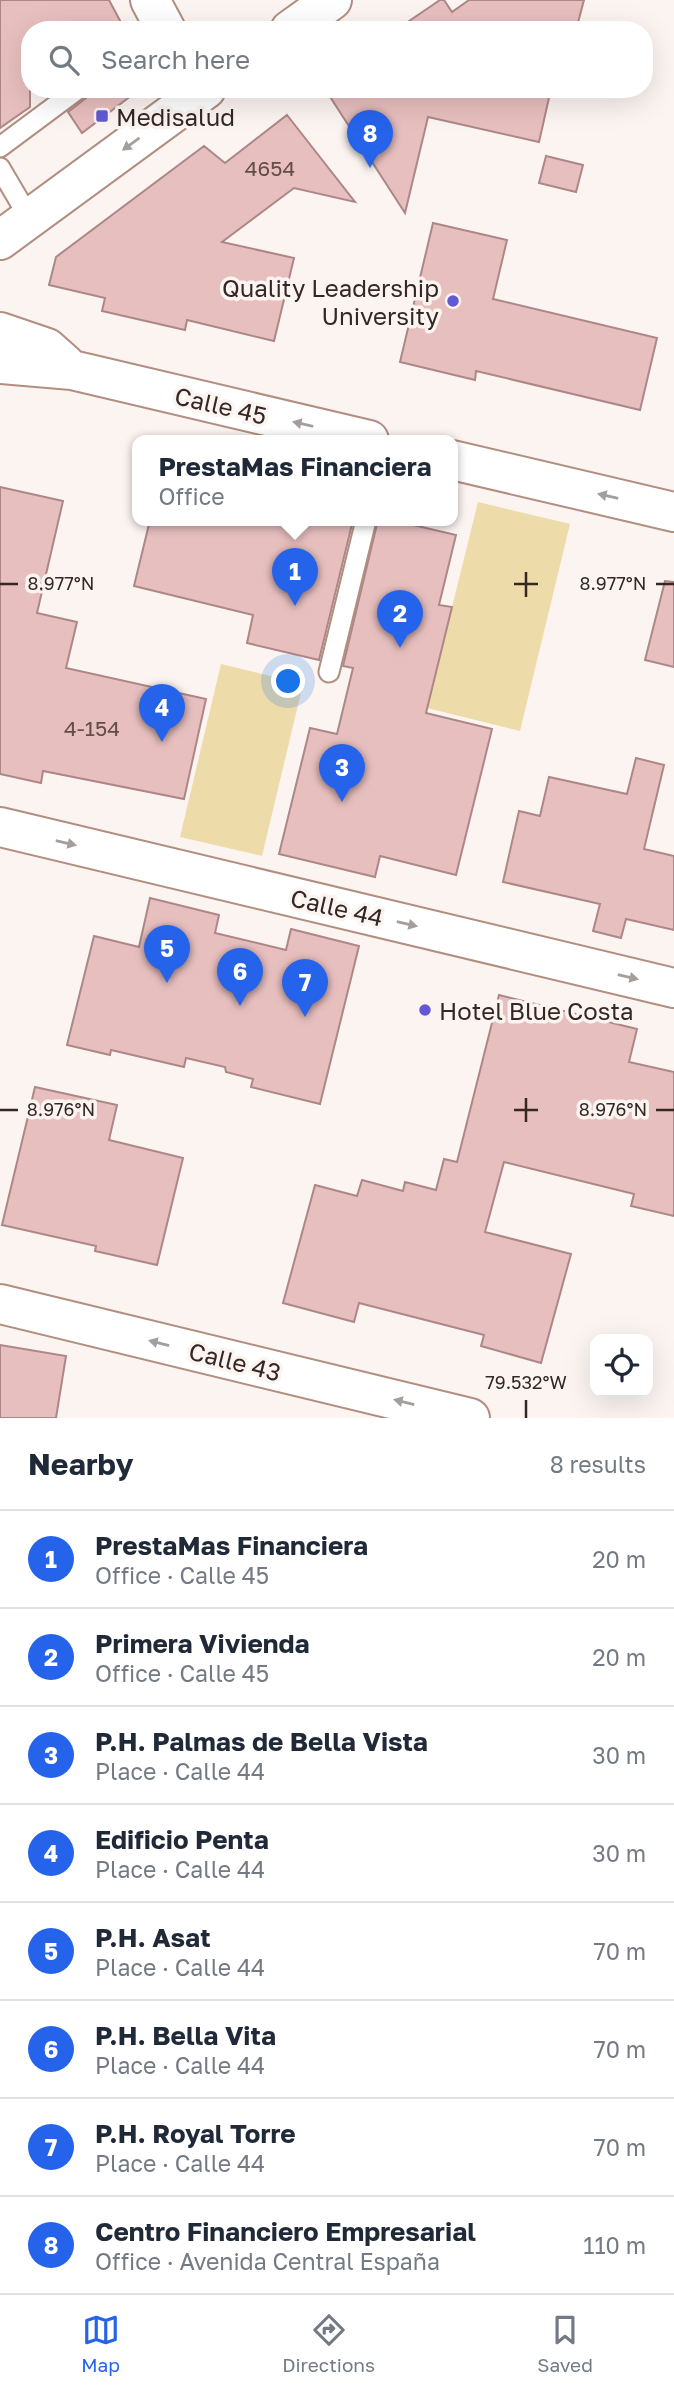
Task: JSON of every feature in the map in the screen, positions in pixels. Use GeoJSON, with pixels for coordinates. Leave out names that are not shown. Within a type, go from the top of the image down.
{"type":"FeatureCollection","features":[{"type":"Feature","properties":{"kind":"street"},"geometry":{"type":"LineString","coordinates":[[303,21],[332,0]]}},
{"type":"Feature","properties":{"kind":"street"},"geometry":{"type":"LineString","coordinates":[[15,229],[192,98]]}},
{"type":"Feature","properties":{"kind":"street"},"geometry":{"type":"LineString","coordinates":[[0,332],[47,348],[72,370]]}},
{"type":"Feature","properties":{"kind":"street","name":"Calle 45"},"geometry":{"type":"LineString","coordinates":[[0,364],[72,370],[348,435]]}},
{"type":"Feature","properties":{"kind":"street"},"geometry":{"type":"LineString","coordinates":[[458,461],[674,512]]}},
{"type":"Feature","properties":{"kind":"street","name":"Calle 44"},"geometry":{"type":"LineString","coordinates":[[0,827],[674,988]]}},
{"type":"Feature","properties":{"kind":"street","name":"Calle 43"},"geometry":{"type":"LineString","coordinates":[[0,1304],[470,1418]]}},
{"type":"Feature","properties":{"kind":"lane"},"geometry":{"type":"LineString","coordinates":[[0,147],[66,98]]}},
{"type":"Feature","properties":{"kind":"lane"},"geometry":{"type":"LineString","coordinates":[[0,168],[15,229]]}},
{"type":"Feature","properties":{"kind":"lane"},"geometry":{"type":"LineString","coordinates":[[329,672],[365,526]]}},
{"type":"Feature","properties":{"kind":"shaded area"},"geometry":{"type":"Polygon","coordinates":[[[478,502],[570,524],[520,731],[427,708],[478,502]]]}},
{"type":"Feature","properties":{"kind":"shaded area"},"geometry":{"type":"Polygon","coordinates":[[[221,664],[303,684],[262,856],[180,837],[221,664]]]}},
{"type":"Feature","properties":{"kind":"building"},"geometry":{"type":"Polygon","coordinates":[[[0,0],[109,0],[120,21],[21,21],[21,98],[30,98],[30,107],[0,128],[0,0]]]}},
{"type":"Feature","properties":{"kind":"building"},"geometry":{"type":"Polygon","coordinates":[[[440,0],[444,0],[452,12],[469,0],[584,0],[578,21],[409,21],[440,0]]]}},
{"type":"Feature","properties":{"kind":"building"},"geometry":{"type":"Polygon","coordinates":[[[86,98],[128,98],[82,133],[68,112],[86,98]]]}},
{"type":"Feature","properties":{"kind":"building"},"geometry":{"type":"Polygon","coordinates":[[[331,98],[549,98],[539,142],[428,117],[405,213],[331,98]]]}},
{"type":"Feature","properties":{"kind":"building"},"geometry":{"type":"Polygon","coordinates":[[[287,115],[355,202],[294,188],[222,242],[294,258],[274,341],[187,320],[185,330],[102,311],[105,298],[49,285],[56,257],[204,146],[225,163],[287,115]]]}},
{"type":"Feature","properties":{"kind":"building"},"geometry":{"type":"Polygon","coordinates":[[[546,156],[583,165],[576,192],[539,183],[546,156]]]}},
{"type":"Feature","properties":{"kind":"building"},"geometry":{"type":"Polygon","coordinates":[[[433,223],[507,240],[493,299],[657,338],[640,410],[476,371],[475,380],[400,362],[433,223]]]}},
{"type":"Feature","properties":{"kind":"building"},"geometry":{"type":"Polygon","coordinates":[[[0,487],[63,501],[37,613],[77,622],[66,668],[206,699],[184,799],[43,771],[41,783],[0,774],[0,487]]]}},
{"type":"Feature","properties":{"kind":"building"},"geometry":{"type":"Polygon","coordinates":[[[149,526],[352,526],[319,660],[247,643],[253,615],[134,586],[149,526]]]}},
{"type":"Feature","properties":{"kind":"building"},"geometry":{"type":"Polygon","coordinates":[[[377,526],[418,526],[456,535],[439,605],[452,607],[426,713],[492,729],[456,875],[380,856],[375,877],[279,854],[310,728],[337,734],[353,668],[343,666],[377,526]]]}},
{"type":"Feature","properties":{"kind":"building"},"geometry":{"type":"Polygon","coordinates":[[[665,581],[674,582],[674,667],[645,660],[665,581]]]}},
{"type":"Feature","properties":{"kind":"building"},"geometry":{"type":"Polygon","coordinates":[[[636,758],[664,765],[644,849],[674,856],[674,930],[626,919],[621,938],[593,931],[600,904],[503,882],[519,811],[540,816],[549,777],[627,794],[636,758]]]}},
{"type":"Feature","properties":{"kind":"building"},"geometry":{"type":"Polygon","coordinates":[[[150,898],[219,915],[215,933],[286,950],[291,929],[359,946],[320,1104],[251,1087],[253,1079],[226,1072],[225,1067],[186,1058],[184,1067],[111,1050],[110,1055],[67,1045],[94,936],[139,947],[150,898]]]}},
{"type":"Feature","properties":{"kind":"building"},"geometry":{"type":"Polygon","coordinates":[[[499,995],[637,1029],[629,1062],[674,1072],[674,1216],[631,1206],[634,1194],[504,1162],[485,1232],[571,1254],[541,1363],[481,1346],[484,1335],[359,1303],[354,1322],[283,1303],[315,1185],[357,1196],[362,1180],[403,1191],[405,1182],[436,1190],[444,1159],[457,1162],[499,995]]]}},
{"type":"Feature","properties":{"kind":"building"},"geometry":{"type":"Polygon","coordinates":[[[35,1087],[117,1105],[109,1140],[183,1158],[157,1265],[95,1251],[96,1246],[2,1225],[35,1087]]]}},
{"type":"Feature","properties":{"kind":"building"},"geometry":{"type":"Polygon","coordinates":[[[0,1345],[66,1356],[56,1418],[0,1418],[0,1345]]]}},
{"type":"Feature","properties":{"kind":"place","name":"Medisalud"},"geometry":{"type":"Point","coordinates":[102,116]}},
{"type":"Feature","properties":{"kind":"place","name":"Centro Financiero Empresarial"},"geometry":{"type":"Point","coordinates":[370,168]}},
{"type":"Feature","properties":{"kind":"place","name":"Quality Leadership University"},"geometry":{"type":"Point","coordinates":[453,301]}},
{"type":"Feature","properties":{"kind":"place","name":"PrestaMas Financiera"},"geometry":{"type":"Point","coordinates":[295,606]}},
{"type":"Feature","properties":{"kind":"place","name":"Primera Vivienda"},"geometry":{"type":"Point","coordinates":[400,648]}},
{"type":"Feature","properties":{"kind":"place","name":"Edificio Penta"},"geometry":{"type":"Point","coordinates":[162,742]}},
{"type":"Feature","properties":{"kind":"place","name":"P.H. Palmas de Bella Vista"},"geometry":{"type":"Point","coordinates":[342,802]}},
{"type":"Feature","properties":{"kind":"place","name":"P.H. Asat"},"geometry":{"type":"Point","coordinates":[167,983]}},
{"type":"Feature","properties":{"kind":"place","name":"P.H. Bella Vita"},"geometry":{"type":"Point","coordinates":[240,1006]}},
{"type":"Feature","properties":{"kind":"place","name":"Hotel Blue Costa"},"geometry":{"type":"Point","coordinates":[425,1010]}},
{"type":"Feature","properties":{"kind":"place","name":"P.H. Royal Torre"},"geometry":{"type":"Point","coordinates":[305,1017]}}]}
